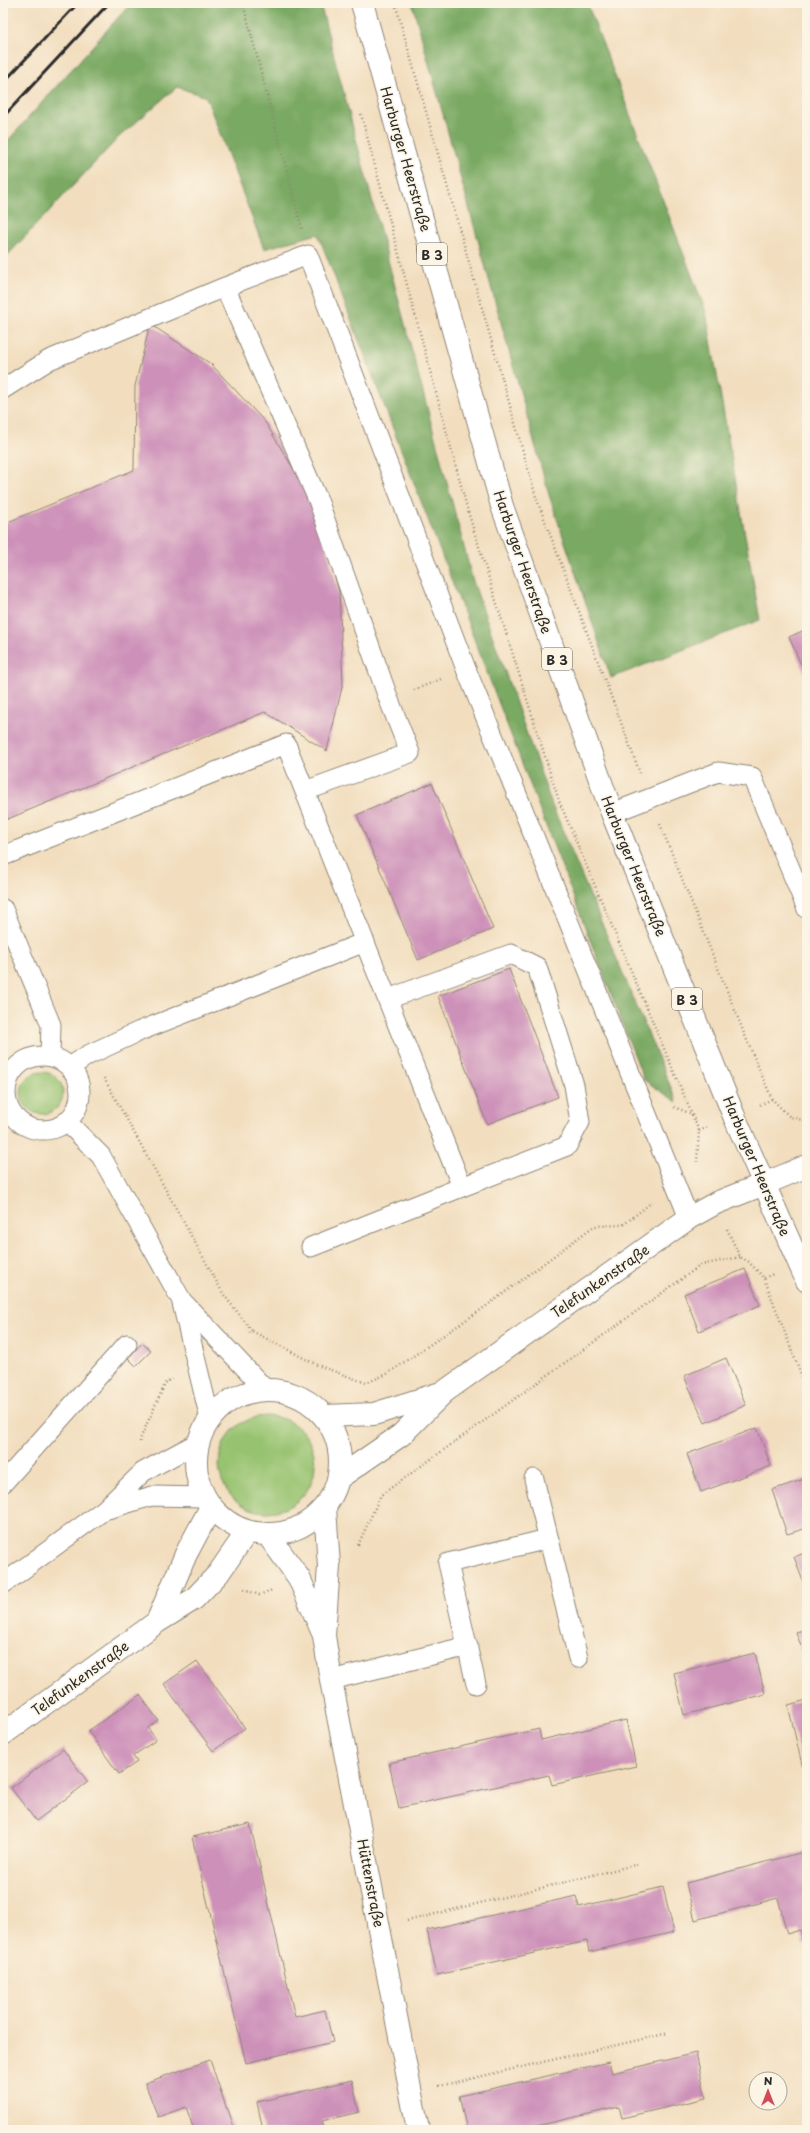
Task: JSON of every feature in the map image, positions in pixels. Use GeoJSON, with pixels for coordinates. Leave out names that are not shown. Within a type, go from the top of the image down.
{"type":"FeatureCollection","features":[{"type":"Feature","properties":{"kind":"street","name":"Harburger Heerstraße"},"geometry":{"type":"LineString","coordinates":[[362,3],[502,506],[612,813],[734,1116],[807,1281]]}},
{"type":"Feature","properties":{"kind":"street","name":"Telefunkenstraße"},"geometry":{"type":"LineString","coordinates":[[340,1477],[401,1435],[444,1392],[689,1218],[716,1203],[807,1166]]}},
{"type":"Feature","properties":{"kind":"street"},"geometry":{"type":"LineString","coordinates":[[265,1390],[287,1392],[308,1401],[325,1416],[336,1435],[341,1455],[340,1477],[334,1494],[325,1508],[309,1523],[290,1532],[268,1535],[247,1532],[227,1522],[207,1502],[197,1479],[196,1460],[199,1442],[203,1430],[210,1419],[225,1404],[244,1394],[265,1390]]}},
{"type":"Feature","properties":{"kind":"street","name":"Telefunkenstraße"},"geometry":{"type":"LineString","coordinates":[[325,1416],[374,1414],[444,1392]]}},
{"type":"Feature","properties":{"kind":"street"},"geometry":{"type":"LineString","coordinates":[[157,1622],[207,1502]]}},
{"type":"Feature","properties":{"kind":"street"},"geometry":{"type":"LineString","coordinates":[[324,1636],[329,1566],[325,1508]]}},
{"type":"Feature","properties":{"kind":"street","name":"Telefunkenstraße"},"geometry":{"type":"LineString","coordinates":[[3,1734],[157,1622],[194,1599],[218,1574],[247,1532]]}},
{"type":"Feature","properties":{"kind":"street"},"geometry":{"type":"LineString","coordinates":[[268,1535],[299,1578],[324,1636]]}},
{"type":"Feature","properties":{"kind":"street","name":"Hüttenstraße"},"geometry":{"type":"LineString","coordinates":[[324,1636],[331,1680],[418,2130]]}},
{"type":"Feature","properties":{"kind":"lane"},"geometry":{"type":"LineString","coordinates":[[3,389],[49,360],[225,287],[308,255],[466,669],[689,1218]]}},
{"type":"Feature","properties":{"kind":"lane"},"geometry":{"type":"LineString","coordinates":[[225,287],[318,500],[389,700],[410,753],[305,791]]}},
{"type":"Feature","properties":{"kind":"lane"},"geometry":{"type":"LineString","coordinates":[[3,856],[286,744],[462,1187]]}},
{"type":"Feature","properties":{"kind":"lane"},"geometry":{"type":"LineString","coordinates":[[612,813],[718,772],[752,777],[807,909]]}},
{"type":"Feature","properties":{"kind":"lane"},"geometry":{"type":"LineString","coordinates":[[3,909],[51,1025],[50,1056]]}},
{"type":"Feature","properties":{"kind":"lane"},"geometry":{"type":"LineString","coordinates":[[70,1067],[88,1054],[140,1031],[365,942]]}},
{"type":"Feature","properties":{"kind":"lane"},"geometry":{"type":"LineString","coordinates":[[311,1247],[567,1146],[580,1122],[574,1085],[537,967],[511,954],[388,999]]}},
{"type":"Feature","properties":{"kind":"lane"},"geometry":{"type":"LineString","coordinates":[[43,1055],[63,1061],[70,1067],[77,1077],[80,1089],[80,1101],[75,1113],[66,1122],[57,1127],[46,1130],[35,1130],[24,1126],[6,1112],[6,1084],[11,1073],[19,1064],[30,1057],[43,1055]]}},
{"type":"Feature","properties":{"kind":"lane"},"geometry":{"type":"LineString","coordinates":[[66,1122],[101,1156],[182,1302],[265,1390]]}},
{"type":"Feature","properties":{"kind":"lane"},"geometry":{"type":"LineString","coordinates":[[182,1302],[210,1419]]}},
{"type":"Feature","properties":{"kind":"lane"},"geometry":{"type":"LineString","coordinates":[[3,1483],[127,1344]]}},
{"type":"Feature","properties":{"kind":"lane"},"geometry":{"type":"LineString","coordinates":[[3,1584],[104,1510],[143,1472],[199,1442]]}},
{"type":"Feature","properties":{"kind":"lane"},"geometry":{"type":"LineString","coordinates":[[534,1479],[578,1658]]}},
{"type":"Feature","properties":{"kind":"lane"},"geometry":{"type":"LineString","coordinates":[[104,1510],[152,1496],[207,1502]]}},
{"type":"Feature","properties":{"kind":"lane"},"geometry":{"type":"LineString","coordinates":[[476,1684],[448,1563],[548,1539]]}},
{"type":"Feature","properties":{"kind":"lane"},"geometry":{"type":"LineString","coordinates":[[331,1680],[468,1646]]}},
{"type":"Feature","properties":{"kind":"path"},"geometry":{"type":"LineString","coordinates":[[243,3],[308,255]]}},
{"type":"Feature","properties":{"kind":"path"},"geometry":{"type":"LineString","coordinates":[[395,3],[536,497]]}},
{"type":"Feature","properties":{"kind":"path"},"geometry":{"type":"LineString","coordinates":[[359,110],[469,516],[560,801],[699,1131],[697,1165]]}},
{"type":"Feature","properties":{"kind":"path"},"geometry":{"type":"LineString","coordinates":[[389,700],[466,669]]}},
{"type":"Feature","properties":{"kind":"path"},"geometry":{"type":"LineString","coordinates":[[88,1054],[105,1080],[224,1295],[252,1331]]}},
{"type":"Feature","properties":{"kind":"path"},"geometry":{"type":"LineString","coordinates":[[772,1099],[790,1116],[807,1121]]}},
{"type":"Feature","properties":{"kind":"path"},"geometry":{"type":"LineString","coordinates":[[740,1257],[750,1262],[764,1278],[807,1390]]}},
{"type":"Feature","properties":{"kind":"path"},"geometry":{"type":"LineString","coordinates":[[379,1927],[638,1864]]}},
{"type":"Feature","properties":{"kind":"path"},"geometry":{"type":"LineString","coordinates":[[412,2093],[669,2033]]}},
{"type":"Feature","properties":{"kind":"green space"},"geometry":{"type":"Polygon","coordinates":[[[131,3],[320,3],[473,581],[552,805],[677,1102],[644,1080],[318,234],[264,249],[206,97],[177,87],[120,136],[3,260],[3,146],[131,3]]]}},
{"type":"Feature","properties":{"kind":"green space"},"geometry":{"type":"Polygon","coordinates":[[[412,3],[587,3],[706,312],[760,620],[611,678],[549,495],[412,3]]]}},
{"type":"Feature","properties":{"kind":"green space"},"geometry":{"type":"Polygon","coordinates":[[[38,1072],[46,1072],[54,1075],[60,1081],[63,1093],[60,1105],[54,1111],[46,1114],[38,1114],[30,1111],[24,1105],[21,1097],[21,1089],[24,1081],[30,1075],[38,1072]]]}},
{"type":"Feature","properties":{"kind":"green space"},"geometry":{"type":"Polygon","coordinates":[[[267,1416],[286,1419],[301,1430],[312,1445],[315,1464],[312,1483],[301,1498],[286,1509],[267,1512],[248,1509],[233,1498],[222,1483],[219,1464],[222,1445],[233,1430],[248,1419],[267,1416]]]}},
{"type":"Feature","properties":{"kind":"building"},"geometry":{"type":"Polygon","coordinates":[[[150,324],[211,364],[265,422],[313,501],[339,592],[343,683],[327,751],[265,712],[3,821],[3,524],[134,470],[135,386],[150,324]]]}},
{"type":"Feature","properties":{"kind":"building"},"geometry":{"type":"Polygon","coordinates":[[[807,629],[807,678],[789,637],[807,629]]]}},
{"type":"Feature","properties":{"kind":"building"},"geometry":{"type":"Polygon","coordinates":[[[432,783],[493,929],[418,960],[357,815],[432,783]]]}},
{"type":"Feature","properties":{"kind":"building"},"geometry":{"type":"Polygon","coordinates":[[[509,969],[558,1097],[487,1124],[438,996],[509,969]]]}},
{"type":"Feature","properties":{"kind":"building"},"geometry":{"type":"Polygon","coordinates":[[[745,1269],[760,1305],[699,1331],[684,1294],[745,1269]]]}},
{"type":"Feature","properties":{"kind":"building"},"geometry":{"type":"Polygon","coordinates":[[[142,1343],[151,1351],[136,1366],[128,1358],[142,1343]]]}},
{"type":"Feature","properties":{"kind":"building"},"geometry":{"type":"Polygon","coordinates":[[[726,1358],[746,1405],[705,1423],[684,1376],[726,1358]]]}},
{"type":"Feature","properties":{"kind":"building"},"geometry":{"type":"Polygon","coordinates":[[[757,1428],[771,1466],[701,1492],[687,1454],[757,1428]]]}},
{"type":"Feature","properties":{"kind":"building"},"geometry":{"type":"Polygon","coordinates":[[[807,1478],[807,1528],[787,1534],[772,1490],[807,1478]]]}},
{"type":"Feature","properties":{"kind":"building"},"geometry":{"type":"Polygon","coordinates":[[[807,1552],[807,1592],[794,1557],[807,1552]]]}},
{"type":"Feature","properties":{"kind":"building"},"geometry":{"type":"Polygon","coordinates":[[[807,1629],[807,1663],[796,1632],[807,1629]]]}},
{"type":"Feature","properties":{"kind":"building"},"geometry":{"type":"Polygon","coordinates":[[[755,1653],[765,1694],[684,1715],[674,1673],[755,1653]]]}},
{"type":"Feature","properties":{"kind":"building"},"geometry":{"type":"Polygon","coordinates":[[[197,1661],[245,1728],[213,1751],[164,1684],[197,1661]]]}},
{"type":"Feature","properties":{"kind":"building"},"geometry":{"type":"Polygon","coordinates":[[[140,1695],[158,1720],[148,1728],[156,1740],[133,1756],[137,1762],[119,1774],[88,1731],[140,1695]]]}},
{"type":"Feature","properties":{"kind":"building"},"geometry":{"type":"Polygon","coordinates":[[[807,1700],[807,1768],[803,1769],[788,1705],[807,1700]]]}},
{"type":"Feature","properties":{"kind":"building"},"geometry":{"type":"Polygon","coordinates":[[[626,1720],[636,1766],[552,1785],[549,1775],[399,1808],[389,1763],[539,1729],[541,1740],[626,1720]]]}},
{"type":"Feature","properties":{"kind":"building"},"geometry":{"type":"Polygon","coordinates":[[[63,1749],[88,1782],[36,1821],[11,1788],[63,1749]]]}},
{"type":"Feature","properties":{"kind":"building"},"geometry":{"type":"Polygon","coordinates":[[[250,1824],[295,2017],[325,2010],[333,2042],[246,2063],[192,1837],[250,1824]]]}},
{"type":"Feature","properties":{"kind":"building"},"geometry":{"type":"Polygon","coordinates":[[[807,1851],[807,1943],[804,1944],[800,1930],[787,1934],[778,1898],[695,1920],[686,1883],[807,1851]]]}},
{"type":"Feature","properties":{"kind":"building"},"geometry":{"type":"Polygon","coordinates":[[[663,1887],[674,1932],[589,1952],[587,1941],[437,1975],[427,1930],[576,1896],[579,1907],[663,1887]]]}},
{"type":"Feature","properties":{"kind":"building"},"geometry":{"type":"Polygon","coordinates":[[[696,2053],[706,2098],[622,2118],[619,2107],[519,2130],[467,2130],[459,2096],[609,2062],[612,2073],[696,2053]]]}},
{"type":"Feature","properties":{"kind":"building"},"geometry":{"type":"Polygon","coordinates":[[[210,2060],[234,2130],[194,2130],[186,2107],[158,2117],[145,2083],[210,2060]]]}},
{"type":"Feature","properties":{"kind":"building"},"geometry":{"type":"Polygon","coordinates":[[[352,2080],[359,2112],[322,2121],[325,2130],[263,2130],[257,2102],[352,2080]]]}},
{"type":"Feature","properties":{"kind":"railway"},"geometry":{"type":"LineString","coordinates":[[3,83],[78,3]]}},
{"type":"Feature","properties":{"kind":"railway"},"geometry":{"type":"LineString","coordinates":[[3,117],[109,3]]}}]}
